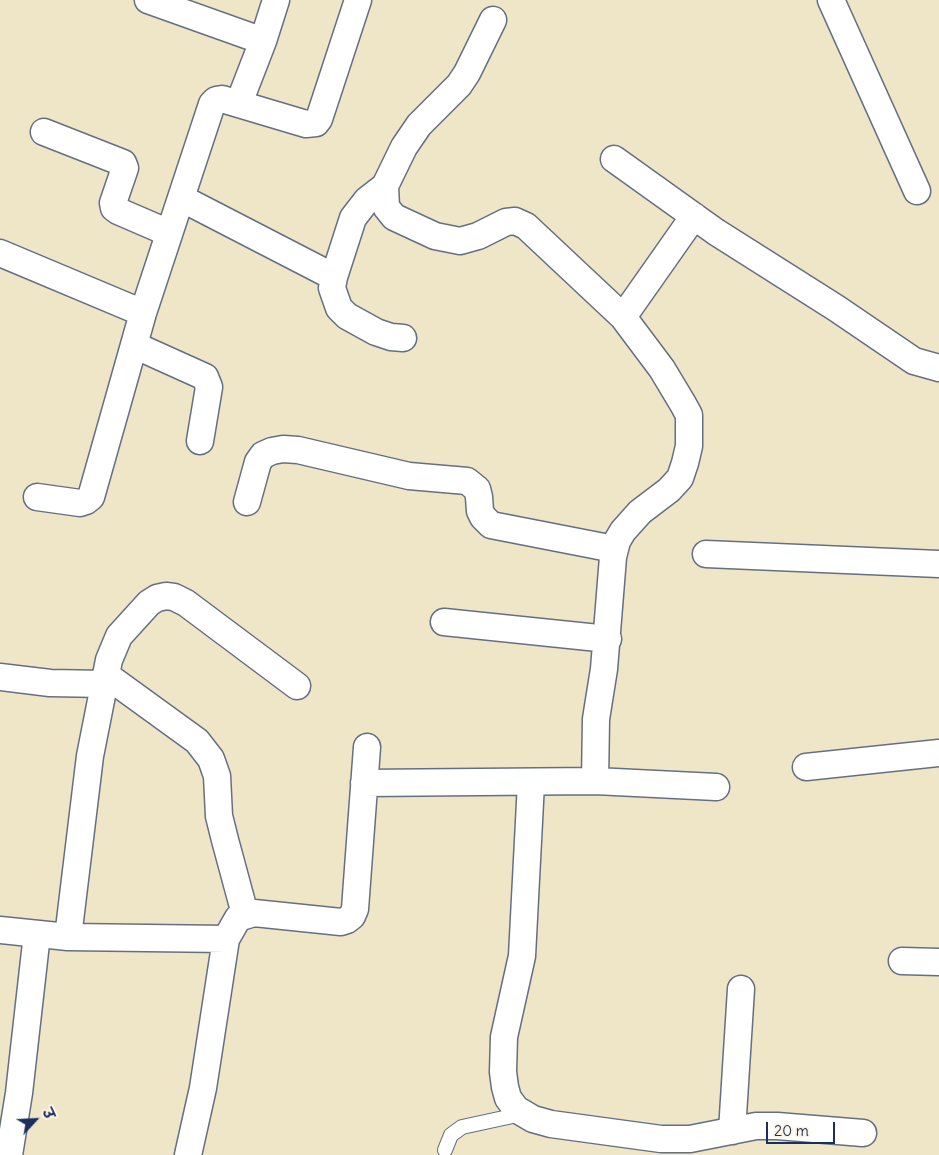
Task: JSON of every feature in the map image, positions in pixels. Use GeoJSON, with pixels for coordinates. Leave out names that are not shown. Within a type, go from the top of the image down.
{"type":"FeatureCollection","features":[{"type":"Feature","properties":{"kind":"street"},"geometry":{"type":"LineString","coordinates":[[148,0],[263,41]]}},
{"type":"Feature","properties":{"kind":"street"},"geometry":{"type":"LineString","coordinates":[[238,103],[263,41],[276,0]]}},
{"type":"Feature","properties":{"kind":"street"},"geometry":{"type":"LineString","coordinates":[[37,497],[80,503],[86,502],[91,497],[168,233],[212,104],[216,100],[222,99],[306,124],[316,123],[319,119],[358,0]]}},
{"type":"Feature","properties":{"kind":"street"},"geometry":{"type":"LineString","coordinates":[[831,0],[917,190]]}},
{"type":"Feature","properties":{"kind":"street"},"geometry":{"type":"LineString","coordinates":[[493,20],[467,74],[459,85],[412,134],[394,164],[385,186],[385,199],[389,212],[394,217],[435,236],[460,241],[478,236],[506,222],[515,221],[526,226],[623,318],[662,369],[683,404],[688,415],[690,428],[689,446],[680,478],[669,490],[640,512],[616,541],[608,639],[596,719],[595,782]]}},
{"type":"Feature","properties":{"kind":"street"},"geometry":{"type":"LineString","coordinates":[[44,132],[123,163],[125,168],[113,204],[114,208],[168,233]]}},
{"type":"Feature","properties":{"kind":"street"},"geometry":{"type":"LineString","coordinates":[[614,159],[716,232],[836,308],[914,361],[939,368]]}},
{"type":"Feature","properties":{"kind":"street"},"geometry":{"type":"LineString","coordinates":[[385,186],[367,200],[353,218],[332,288],[339,308],[347,316],[376,332],[391,337],[403,338]]}},
{"type":"Feature","properties":{"kind":"street"},"geometry":{"type":"LineString","coordinates":[[180,198],[334,277]]}},
{"type":"Feature","properties":{"kind":"street"},"geometry":{"type":"LineString","coordinates":[[623,318],[694,216]]}},
{"type":"Feature","properties":{"kind":"street"},"geometry":{"type":"LineString","coordinates":[[0,253],[144,313]]}},
{"type":"Feature","properties":{"kind":"street"},"geometry":{"type":"LineString","coordinates":[[134,345],[205,377],[209,387],[200,441]]}},
{"type":"Feature","properties":{"kind":"street"},"geometry":{"type":"LineString","coordinates":[[247,502],[258,462],[263,455],[283,449],[298,450],[409,476],[467,481],[477,489],[482,517],[491,525],[614,549]]}},
{"type":"Feature","properties":{"kind":"street"},"geometry":{"type":"LineString","coordinates":[[706,554],[939,564]]}},
{"type":"Feature","properties":{"kind":"street"},"geometry":{"type":"LineString","coordinates":[[68,937],[90,756],[111,653],[119,636],[149,603],[157,598],[166,596],[174,597],[186,603],[297,686]]}},
{"type":"Feature","properties":{"kind":"street"},"geometry":{"type":"LineString","coordinates":[[444,622],[608,639]]}},
{"type":"Feature","properties":{"kind":"street"},"geometry":{"type":"LineString","coordinates":[[0,677],[50,683],[105,680],[198,741],[211,759],[217,776],[219,816],[245,914]]}},
{"type":"Feature","properties":{"kind":"street"},"geometry":{"type":"LineString","coordinates":[[188,1155],[203,1088],[226,939],[238,918],[245,914],[254,913],[341,922],[352,916],[367,747]]}},
{"type":"Feature","properties":{"kind":"street"},"geometry":{"type":"LineString","coordinates":[[806,767],[939,753]]}},
{"type":"Feature","properties":{"kind":"street"},"geometry":{"type":"LineString","coordinates":[[364,783],[595,782],[716,787]]}},
{"type":"Feature","properties":{"kind":"street"},"geometry":{"type":"LineString","coordinates":[[531,783],[522,956],[504,1037],[503,1072],[508,1098],[516,1109],[522,1114],[551,1124],[661,1139],[690,1139],[756,1126],[863,1133]]}},
{"type":"Feature","properties":{"kind":"street"},"geometry":{"type":"LineString","coordinates":[[0,930],[68,937],[226,939]]}},
{"type":"Feature","properties":{"kind":"street"},"geometry":{"type":"LineString","coordinates":[[9,1155],[19,1094],[37,934]]}},
{"type":"Feature","properties":{"kind":"street"},"geometry":{"type":"LineString","coordinates":[[902,961],[939,962]]}},
{"type":"Feature","properties":{"kind":"street"},"geometry":{"type":"LineString","coordinates":[[732,1131],[741,989]]}},
{"type":"Feature","properties":{"kind":"lane"},"geometry":{"type":"LineString","coordinates":[[445,1150],[451,1135],[462,1127],[522,1114]]}}]}
